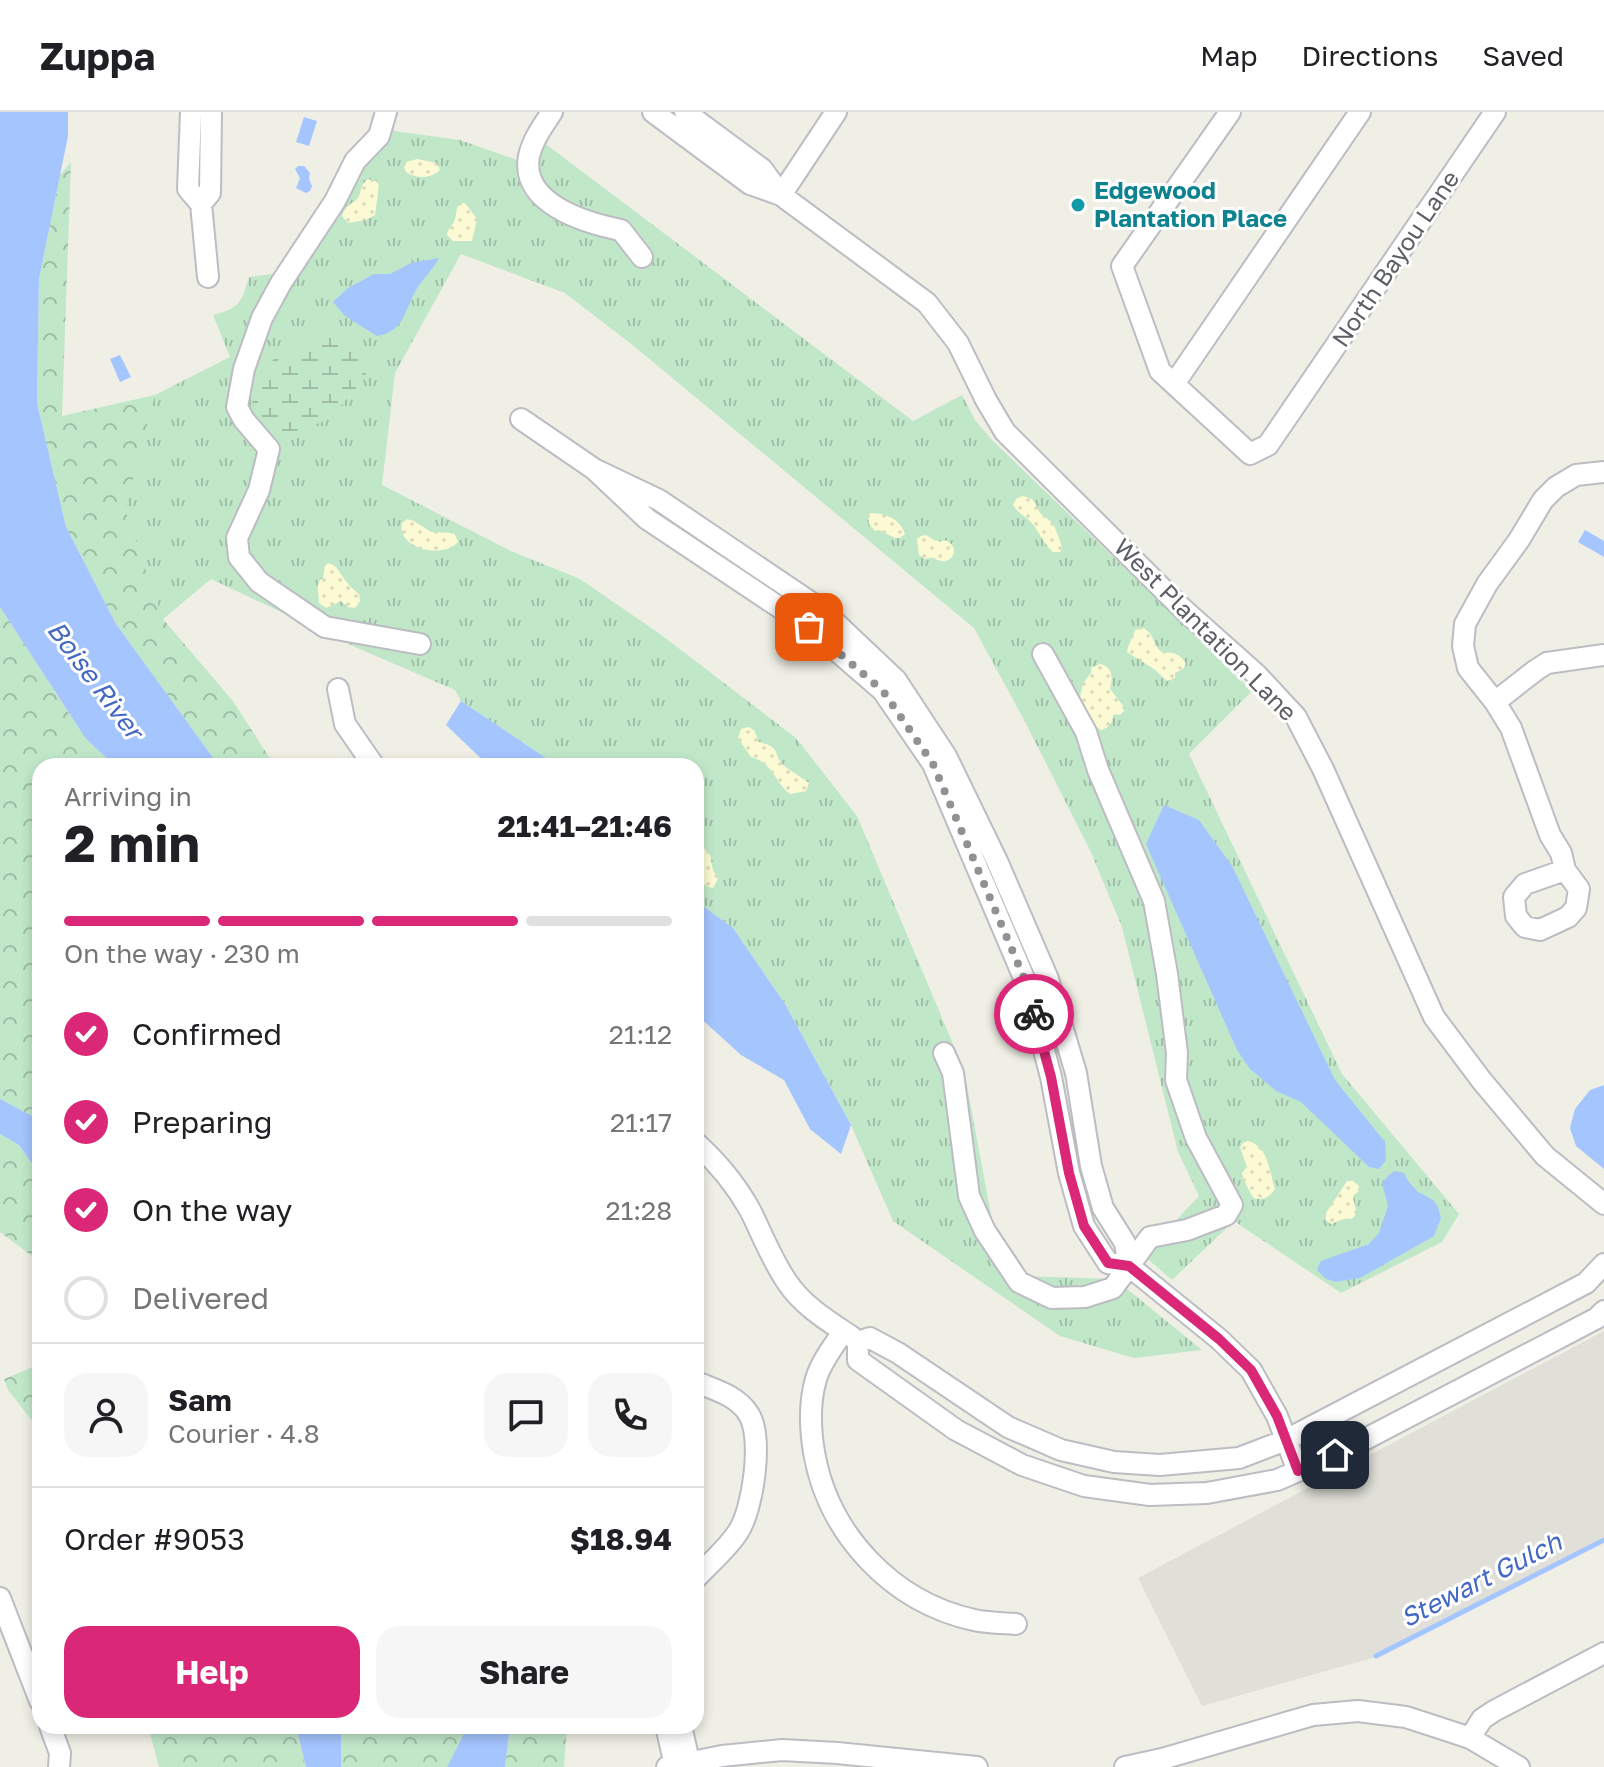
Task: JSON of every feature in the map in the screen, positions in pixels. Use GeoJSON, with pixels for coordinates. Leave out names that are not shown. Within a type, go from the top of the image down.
{"type":"FeatureCollection","features":[{"type":"Feature","properties":{"kind":"street"},"geometry":{"type":"LineString","coordinates":[[191,112],[188,189],[201,204],[208,277]]}},
{"type":"Feature","properties":{"kind":"street"},"geometry":{"type":"LineString","coordinates":[[201,204],[210,193],[211,112]]}},
{"type":"Feature","properties":{"kind":"street"},"geometry":{"type":"LineString","coordinates":[[386,112],[379,136],[355,161],[335,201],[281,283],[262,318],[244,369],[237,407],[269,449],[259,490],[237,538],[239,557],[259,582],[325,627],[420,644]]}},
{"type":"Feature","properties":{"kind":"street"},"geometry":{"type":"LineString","coordinates":[[552,112],[539,131],[529,155],[528,171],[538,192],[563,213],[593,225],[621,230],[642,257]]}},
{"type":"Feature","properties":{"kind":"street","name":"West Plantation Lane"},"geometry":{"type":"LineString","coordinates":[[653,112],[750,184],[781,195],[927,303],[958,343],[1005,432],[1184,610],[1257,675],[1296,717],[1323,769],[1434,1017],[1482,1081],[1545,1156],[1604,1204]]}},
{"type":"Feature","properties":{"kind":"street","name":"West Plantation Lane"},"geometry":{"type":"LineString","coordinates":[[685,112],[762,169],[781,195]]}},
{"type":"Feature","properties":{"kind":"street"},"geometry":{"type":"LineString","coordinates":[[781,195],[836,112]]}},
{"type":"Feature","properties":{"kind":"street"},"geometry":{"type":"LineString","coordinates":[[1230,112],[1122,266],[1160,371],[1174,384],[1360,112]]}},
{"type":"Feature","properties":{"kind":"street","name":"North Bayou Lane"},"geometry":{"type":"LineString","coordinates":[[1174,384],[1250,454],[1268,445],[1495,112]]}},
{"type":"Feature","properties":{"kind":"street"},"geometry":{"type":"LineString","coordinates":[[521,419],[594,469],[647,519],[809,627],[883,691],[933,764],[1027,985],[1084,1226],[1108,1263],[1129,1266],[1219,1339],[1251,1370],[1277,1416],[1298,1471]]}},
{"type":"Feature","properties":{"kind":"street"},"geometry":{"type":"LineString","coordinates":[[1565,870],[1511,728],[1468,668],[1463,646],[1465,624],[1487,584],[1543,500],[1556,487],[1576,475],[1604,472]]}},
{"type":"Feature","properties":{"kind":"street"},"geometry":{"type":"LineString","coordinates":[[944,1053],[953,1073],[969,1196],[985,1231],[1019,1282],[1052,1298],[1085,1297],[1113,1288],[1150,1237],[1187,1230],[1226,1215],[1232,1205],[1196,1138],[1176,1080],[1177,1053],[1154,901],[1098,770],[1086,732],[1043,654]]}},
{"type":"Feature","properties":{"kind":"street"},"geometry":{"type":"LineString","coordinates":[[1495,702],[1547,663],[1604,655]]}},
{"type":"Feature","properties":{"kind":"street"},"geometry":{"type":"LineString","coordinates":[[338,689],[345,724],[368,758]]}},
{"type":"Feature","properties":{"kind":"street"},"geometry":{"type":"LineString","coordinates":[[704,1151],[738,1191],[787,1282],[814,1311],[851,1337],[870,1338],[898,1353],[1008,1427],[1061,1450],[1114,1462],[1160,1465],[1239,1458],[1286,1440],[1586,1283],[1604,1264]]}},
{"type":"Feature","properties":{"kind":"street"},"geometry":{"type":"LineString","coordinates":[[851,1337],[858,1360],[956,1430],[1022,1465],[1084,1486],[1150,1495],[1207,1493],[1277,1480],[1335,1455],[1597,1318],[1604,1311]]}},
{"type":"Feature","properties":{"kind":"street"},"geometry":{"type":"LineString","coordinates":[[851,1337],[824,1359],[812,1397],[812,1441],[822,1483],[840,1523],[865,1557],[913,1596],[963,1617],[1016,1624]]}},
{"type":"Feature","properties":{"kind":"street"},"geometry":{"type":"LineString","coordinates":[[704,1385],[732,1396],[750,1414],[756,1446],[753,1495],[746,1516],[739,1531],[704,1570]]}},
{"type":"Feature","properties":{"kind":"street"},"geometry":{"type":"LineString","coordinates":[[0,1598],[32,1680]]}},
{"type":"Feature","properties":{"kind":"street"},"geometry":{"type":"LineString","coordinates":[[1470,1738],[1482,1719],[1494,1711],[1604,1653]]}},
{"type":"Feature","properties":{"kind":"street"},"geometry":{"type":"LineString","coordinates":[[1125,1767],[1313,1715],[1358,1711],[1406,1717],[1470,1738],[1519,1767]]}},
{"type":"Feature","properties":{"kind":"street"},"geometry":{"type":"LineString","coordinates":[[53,1734],[60,1753],[59,1767]]}},
{"type":"Feature","properties":{"kind":"street"},"geometry":{"type":"LineString","coordinates":[[668,1734],[677,1764]]}},
{"type":"Feature","properties":{"kind":"street"},"geometry":{"type":"LineString","coordinates":[[677,1764],[680,1734]]}},
{"type":"Feature","properties":{"kind":"street"},"geometry":{"type":"LineString","coordinates":[[677,1764],[782,1750],[977,1767]]}},
{"type":"Feature","properties":{"kind":"shaded area"},"geometry":{"type":"Polygon","coordinates":[[[1604,1331],[1604,1537],[1383,1655],[1202,1706],[1138,1578],[1604,1331]]]}},
{"type":"Feature","properties":{"kind":"green space"},"geometry":{"type":"Polygon","coordinates":[[[394,112],[394,131],[460,140],[517,160],[544,112],[564,112],[543,142],[913,421],[962,395],[975,420],[992,440],[1252,691],[1189,754],[1342,1074],[1459,1214],[1442,1242],[1341,1293],[1234,1221],[1172,1280],[1143,1255],[1199,1196],[1178,1152],[1122,927],[1090,850],[974,628],[635,347],[565,293],[461,254],[395,373],[382,485],[511,551],[580,579],[660,634],[796,738],[857,816],[964,1070],[992,1220],[1019,1276],[1115,1279],[1202,1350],[1134,1358],[1060,1336],[893,1221],[851,1125],[785,1004],[733,928],[704,907],[704,758],[546,758],[461,701],[455,690],[211,579],[163,619],[56,463],[155,395],[230,357],[213,315],[229,310],[238,303],[249,277],[280,273],[380,115],[394,112]]]}},
{"type":"Feature","properties":{"kind":"green space"},"geometry":{"type":"Polygon","coordinates":[[[71,162],[62,416],[155,395],[125,510],[163,619],[232,700],[270,758],[213,758],[116,624],[66,527],[37,403],[39,279],[60,175],[71,162]]]}},
{"type":"Feature","properties":{"kind":"green space"},"geometry":{"type":"Polygon","coordinates":[[[320,332],[369,354],[369,367],[364,378],[340,407],[322,422],[281,436],[264,429],[249,394],[263,370],[280,353],[305,344],[320,332]]]}},
{"type":"Feature","properties":{"kind":"green space"},"geometry":{"type":"Polygon","coordinates":[[[0,607],[86,739],[106,758],[32,758],[32,1116],[0,1099],[0,607]]]}},
{"type":"Feature","properties":{"kind":"green space"},"geometry":{"type":"Polygon","coordinates":[[[0,1134],[19,1145],[32,1164],[32,1256],[0,1232],[0,1134]]]}},
{"type":"Feature","properties":{"kind":"green space"},"geometry":{"type":"Polygon","coordinates":[[[32,1367],[32,1421],[8,1390],[4,1379],[32,1367]]]}},
{"type":"Feature","properties":{"kind":"green space"},"geometry":{"type":"Polygon","coordinates":[[[150,1734],[298,1734],[306,1767],[159,1767],[150,1734]]]}},
{"type":"Feature","properties":{"kind":"green space"},"geometry":{"type":"Polygon","coordinates":[[[341,1734],[465,1734],[447,1767],[341,1767],[341,1734]]]}},
{"type":"Feature","properties":{"kind":"green space"},"geometry":{"type":"Polygon","coordinates":[[[509,1734],[566,1734],[564,1767],[505,1767],[509,1734]]]}},
{"type":"Feature","properties":{"kind":"sand"},"geometry":{"type":"Polygon","coordinates":[[[417,159],[437,163],[440,170],[423,177],[406,172],[406,162],[417,159]]]}},
{"type":"Feature","properties":{"kind":"sand"},"geometry":{"type":"Polygon","coordinates":[[[368,179],[379,185],[375,215],[348,223],[342,216],[357,199],[368,179]]]}},
{"type":"Feature","properties":{"kind":"sand"},"geometry":{"type":"Polygon","coordinates":[[[460,203],[465,203],[477,219],[472,241],[453,241],[447,235],[460,203]]]}},
{"type":"Feature","properties":{"kind":"sand"},"geometry":{"type":"Polygon","coordinates":[[[1022,496],[1033,500],[1041,514],[1053,525],[1062,548],[1060,552],[1053,552],[1032,523],[1013,505],[1022,496]]]}},
{"type":"Feature","properties":{"kind":"sand"},"geometry":{"type":"Polygon","coordinates":[[[868,514],[892,518],[905,534],[895,538],[875,531],[869,524],[868,514]]]}},
{"type":"Feature","properties":{"kind":"sand"},"geometry":{"type":"Polygon","coordinates":[[[407,519],[431,532],[454,533],[458,542],[442,550],[422,549],[413,545],[402,532],[402,523],[407,519]]]}},
{"type":"Feature","properties":{"kind":"sand"},"geometry":{"type":"Polygon","coordinates":[[[926,535],[936,541],[950,543],[954,548],[952,557],[943,561],[925,559],[919,555],[917,539],[926,535]]]}},
{"type":"Feature","properties":{"kind":"sand"},"geometry":{"type":"Polygon","coordinates":[[[328,563],[359,594],[360,601],[355,608],[341,601],[326,608],[319,603],[318,586],[328,563]]]}},
{"type":"Feature","properties":{"kind":"sand"},"geometry":{"type":"Polygon","coordinates":[[[1142,628],[1163,653],[1176,654],[1186,664],[1175,673],[1175,678],[1167,681],[1127,652],[1135,630],[1142,628]]]}},
{"type":"Feature","properties":{"kind":"sand"},"geometry":{"type":"Polygon","coordinates":[[[1100,664],[1110,670],[1110,689],[1124,707],[1120,715],[1113,715],[1107,728],[1101,730],[1091,724],[1079,702],[1083,683],[1091,668],[1100,664]]]}},
{"type":"Feature","properties":{"kind":"sand"},"geometry":{"type":"Polygon","coordinates":[[[748,727],[754,730],[759,742],[775,750],[782,764],[809,783],[806,791],[790,794],[765,764],[751,757],[738,738],[741,729],[748,727]]]}},
{"type":"Feature","properties":{"kind":"sand"},"geometry":{"type":"Polygon","coordinates":[[[704,848],[710,855],[718,879],[713,888],[706,886],[704,848]]]}},
{"type":"Feature","properties":{"kind":"sand"},"geometry":{"type":"Polygon","coordinates":[[[1248,1141],[1264,1154],[1275,1189],[1263,1199],[1254,1198],[1242,1175],[1247,1167],[1240,1147],[1248,1141]]]}},
{"type":"Feature","properties":{"kind":"sand"},"geometry":{"type":"Polygon","coordinates":[[[1347,1181],[1359,1186],[1353,1196],[1355,1215],[1331,1224],[1326,1220],[1326,1213],[1347,1181]]]}},
{"type":"Feature","properties":{"kind":"water","name":"Boise River"},"geometry":{"type":"Polygon","coordinates":[[[0,112],[68,112],[68,136],[39,279],[37,403],[66,527],[116,624],[213,758],[106,758],[86,739],[0,607],[0,112]]]}},
{"type":"Feature","properties":{"kind":"water"},"geometry":{"type":"Polygon","coordinates":[[[304,117],[317,121],[309,146],[296,142],[304,117]]]}},
{"type":"Feature","properties":{"kind":"water"},"geometry":{"type":"Polygon","coordinates":[[[304,166],[310,173],[312,186],[306,193],[296,188],[300,178],[295,169],[304,166]]]}},
{"type":"Feature","properties":{"kind":"water"},"geometry":{"type":"Polygon","coordinates":[[[439,258],[416,290],[398,325],[386,334],[377,336],[345,316],[333,302],[348,288],[374,274],[390,274],[411,263],[439,258]]]}},
{"type":"Feature","properties":{"kind":"water"},"geometry":{"type":"Polygon","coordinates":[[[120,355],[131,377],[120,382],[110,359],[120,355]]]}},
{"type":"Feature","properties":{"kind":"water"},"geometry":{"type":"Polygon","coordinates":[[[1585,530],[1604,541],[1604,557],[1578,542],[1585,530]]]}},
{"type":"Feature","properties":{"kind":"water"},"geometry":{"type":"Polygon","coordinates":[[[461,701],[546,758],[481,758],[446,725],[461,701]]]}},
{"type":"Feature","properties":{"kind":"water"},"geometry":{"type":"Polygon","coordinates":[[[1164,805],[1199,820],[1232,866],[1335,1080],[1385,1142],[1386,1160],[1379,1169],[1369,1167],[1301,1102],[1276,1091],[1250,1069],[1237,1050],[1146,844],[1164,805]]]}},
{"type":"Feature","properties":{"kind":"water"},"geometry":{"type":"Polygon","coordinates":[[[704,907],[733,928],[785,1004],[851,1125],[841,1154],[810,1129],[784,1080],[741,1055],[704,1021],[704,907]]]}},
{"type":"Feature","properties":{"kind":"water"},"geometry":{"type":"Polygon","coordinates":[[[1604,1085],[1604,1169],[1576,1146],[1570,1128],[1575,1109],[1590,1090],[1604,1085]]]}},
{"type":"Feature","properties":{"kind":"water"},"geometry":{"type":"Polygon","coordinates":[[[0,1099],[32,1116],[32,1164],[19,1145],[0,1134],[0,1099]]]}},
{"type":"Feature","properties":{"kind":"water"},"geometry":{"type":"Polygon","coordinates":[[[1395,1171],[1404,1173],[1418,1192],[1433,1200],[1438,1207],[1441,1218],[1434,1236],[1360,1278],[1335,1282],[1325,1278],[1317,1270],[1321,1261],[1369,1244],[1379,1233],[1388,1206],[1382,1183],[1395,1171]]]}},
{"type":"Feature","properties":{"kind":"water"},"geometry":{"type":"Polygon","coordinates":[[[298,1734],[341,1734],[341,1767],[306,1767],[298,1734]]]}},
{"type":"Feature","properties":{"kind":"water"},"geometry":{"type":"Polygon","coordinates":[[[464,1734],[509,1734],[505,1767],[447,1767],[464,1734]]]}},
{"type":"Feature","properties":{"kind":"waterway","name":"Stewart Gulch"},"geometry":{"type":"LineString","coordinates":[[1376,1656],[1604,1540]]}},
{"type":"Feature","properties":{"kind":"way so far"},"geometry":{"type":"LineString","coordinates":[[809,627],[883,691],[933,764],[1027,985],[1034,1014]]}},
{"type":"Feature","properties":{"kind":"place","name":"Edgewood Plantation Place"},"geometry":{"type":"Point","coordinates":[1078,205]}},
{"type":"Feature","properties":{"kind":"route"},"geometry":{"type":"LineString","coordinates":[[1034,1014],[1051,1077],[1069,1173],[1084,1226],[1108,1263],[1129,1266],[1219,1339],[1251,1370],[1277,1416],[1298,1471],[1335,1455]]}}]}
